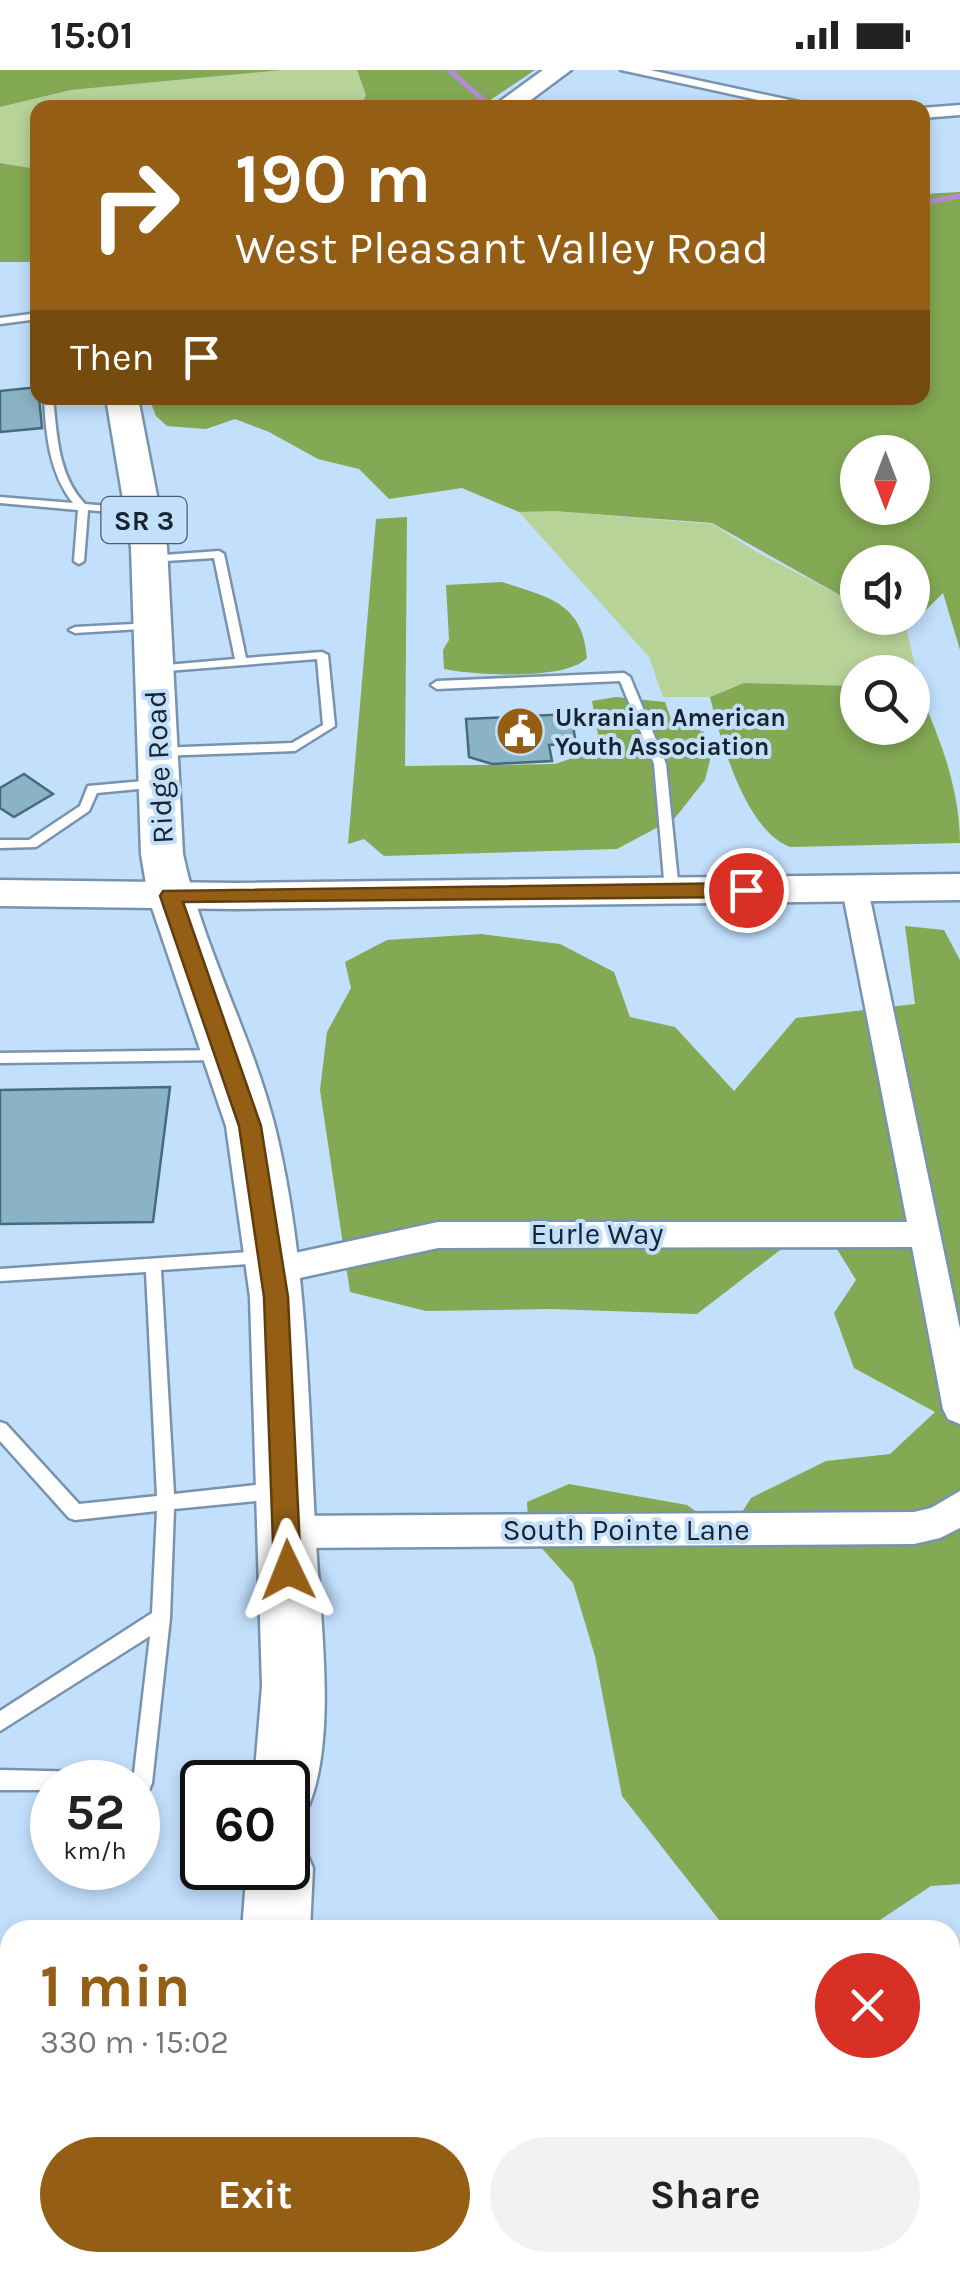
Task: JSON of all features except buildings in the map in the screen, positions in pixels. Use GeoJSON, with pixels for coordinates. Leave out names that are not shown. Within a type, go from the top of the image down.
{"type":"FeatureCollection","features":[{"type":"Feature","properties":{"kind":"main road"},"geometry":{"type":"LineString","coordinates":[[515,100],[558,70]]}},
{"type":"Feature","properties":{"kind":"main road","name":"Ridge Road"},"geometry":{"type":"LineString","coordinates":[[123,405],[150,559],[162,854],[170,896],[250,1126],[271,1264],[293,1686],[288,1760]]}},
{"type":"Feature","properties":{"kind":"main road"},"geometry":{"type":"LineString","coordinates":[[0,893],[170,896],[960,887]]}},
{"type":"Feature","properties":{"kind":"main road"},"geometry":{"type":"LineString","coordinates":[[277,1920],[279,1890]]}},
{"type":"Feature","properties":{"kind":"street"},"geometry":{"type":"LineString","coordinates":[[628,70],[780,100]]}},
{"type":"Feature","properties":{"kind":"street"},"geometry":{"type":"LineString","coordinates":[[930,112],[960,110]]}},
{"type":"Feature","properties":{"kind":"street"},"geometry":{"type":"LineString","coordinates":[[855,888],[960,1409]]}},
{"type":"Feature","properties":{"kind":"street","name":"Eurle Way"},"geometry":{"type":"LineString","coordinates":[[271,1264],[438,1235],[925,1234]]}},
{"type":"Feature","properties":{"kind":"street","name":"South Pointe Lane"},"geometry":{"type":"LineString","coordinates":[[285,1511],[914,1528],[940,1522],[960,1506]]}},
{"type":"Feature","properties":{"kind":"lane"},"geometry":{"type":"LineString","coordinates":[[0,321],[30,317]]}},
{"type":"Feature","properties":{"kind":"lane"},"geometry":{"type":"LineString","coordinates":[[49,405],[68,494],[83,508]]}},
{"type":"Feature","properties":{"kind":"lane"},"geometry":{"type":"LineString","coordinates":[[0,500],[143,512]]}},
{"type":"Feature","properties":{"kind":"lane"},"geometry":{"type":"LineString","coordinates":[[80,561],[83,508]]}},
{"type":"Feature","properties":{"kind":"lane"},"geometry":{"type":"LineString","coordinates":[[150,559],[219,554],[241,662]]}},
{"type":"Feature","properties":{"kind":"lane"},"geometry":{"type":"LineString","coordinates":[[75,630],[153,626]]}},
{"type":"Feature","properties":{"kind":"lane"},"geometry":{"type":"LineString","coordinates":[[0,844],[32,844],[85,808],[92,789],[158,768],[295,747],[329,726],[322,654],[154,669]]}},
{"type":"Feature","properties":{"kind":"lane"},"geometry":{"type":"LineString","coordinates":[[437,685],[624,677],[660,764],[672,891]]}},
{"type":"Feature","properties":{"kind":"lane"},"geometry":{"type":"LineString","coordinates":[[0,1058],[226,1055]]}},
{"type":"Feature","properties":{"kind":"lane"},"geometry":{"type":"LineString","coordinates":[[0,1275],[153,1265],[271,1264]]}},
{"type":"Feature","properties":{"kind":"lane"},"geometry":{"type":"LineString","coordinates":[[145,1760],[162,1618],[166,1503],[153,1265]]}},
{"type":"Feature","properties":{"kind":"lane"},"geometry":{"type":"LineString","coordinates":[[0,1429],[75,1512],[166,1503],[285,1511]]}},
{"type":"Feature","properties":{"kind":"lane"},"geometry":{"type":"LineString","coordinates":[[0,1722],[162,1618]]}},
{"type":"Feature","properties":{"kind":"lane"},"geometry":{"type":"LineString","coordinates":[[0,1780],[30,1780]]}},
{"type":"Feature","properties":{"kind":"green space"},"geometry":{"type":"Polygon","coordinates":[[[0,70],[282,70],[71,90],[0,107],[0,70]]]}},
{"type":"Feature","properties":{"kind":"green space"},"geometry":{"type":"Polygon","coordinates":[[[282,70],[357,70],[366,95],[364,100],[30,100],[30,168],[0,163],[0,107],[71,90],[282,70]]]}},
{"type":"Feature","properties":{"kind":"green space"},"geometry":{"type":"Polygon","coordinates":[[[357,70],[535,70],[490,100],[364,100],[366,95],[357,70]]]}},
{"type":"Feature","properties":{"kind":"green space"},"geometry":{"type":"Polygon","coordinates":[[[0,163],[30,168],[30,262],[0,262],[0,163]]]}},
{"type":"Feature","properties":{"kind":"green space"},"geometry":{"type":"Polygon","coordinates":[[[960,192],[960,650],[943,593],[930,606],[930,545],[840,545],[840,595],[712,523],[519,512],[462,488],[389,499],[359,469],[318,459],[269,432],[235,419],[206,429],[167,426],[156,416],[152,405],[930,405],[930,194],[960,192]]]}},
{"type":"Feature","properties":{"kind":"green space"},"geometry":{"type":"Polygon","coordinates":[[[554,511],[712,524],[840,595],[840,635],[908,635],[912,655],[840,655],[840,686],[744,683],[710,697],[663,697],[649,657],[519,512],[554,511]]]}},
{"type":"Feature","properties":{"kind":"green space"},"geometry":{"type":"Polygon","coordinates":[[[407,517],[405,766],[555,764],[590,752],[598,735],[592,701],[616,697],[665,702],[671,719],[704,732],[713,748],[705,780],[675,818],[617,849],[384,856],[364,839],[348,844],[376,519],[407,517]]]}},
{"type":"Feature","properties":{"kind":"green space"},"geometry":{"type":"Polygon","coordinates":[[[502,582],[561,605],[579,625],[587,658],[576,665],[540,673],[444,669],[443,650],[449,640],[446,585],[502,582]]]}},
{"type":"Feature","properties":{"kind":"green space"},"geometry":{"type":"Polygon","coordinates":[[[744,683],[840,686],[840,745],[930,745],[930,718],[949,770],[960,843],[790,847],[760,823],[748,804],[721,737],[710,697],[744,683]]]}},
{"type":"Feature","properties":{"kind":"green space"},"geometry":{"type":"Polygon","coordinates":[[[905,926],[944,930],[960,960],[960,1884],[931,1886],[880,1920],[719,1920],[622,1796],[595,1656],[573,1583],[529,1534],[527,1502],[569,1484],[687,1505],[728,1534],[751,1498],[826,1461],[890,1454],[935,1412],[854,1368],[834,1313],[856,1280],[837,1249],[784,1247],[697,1314],[551,1309],[426,1311],[350,1292],[320,1090],[327,1032],[351,988],[345,962],[387,940],[481,934],[560,944],[614,972],[630,1017],[675,1027],[734,1091],[796,1018],[915,1004],[905,926]]]}},
{"type":"Feature","properties":{"kind":"waterway"},"geometry":{"type":"LineString","coordinates":[[449,70],[484,100]]}},
{"type":"Feature","properties":{"kind":"waterway"},"geometry":{"type":"LineString","coordinates":[[930,202],[960,196]]}},
{"type":"Feature","properties":{"kind":"place","name":"Ukranian American Youth Association"},"geometry":{"type":"Point","coordinates":[520,731]}},
{"type":"Feature","properties":{"kind":"route"},"geometry":{"type":"LineString","coordinates":[[288,1570],[276,1297],[250,1126],[170,896],[746,890]]}}]}
